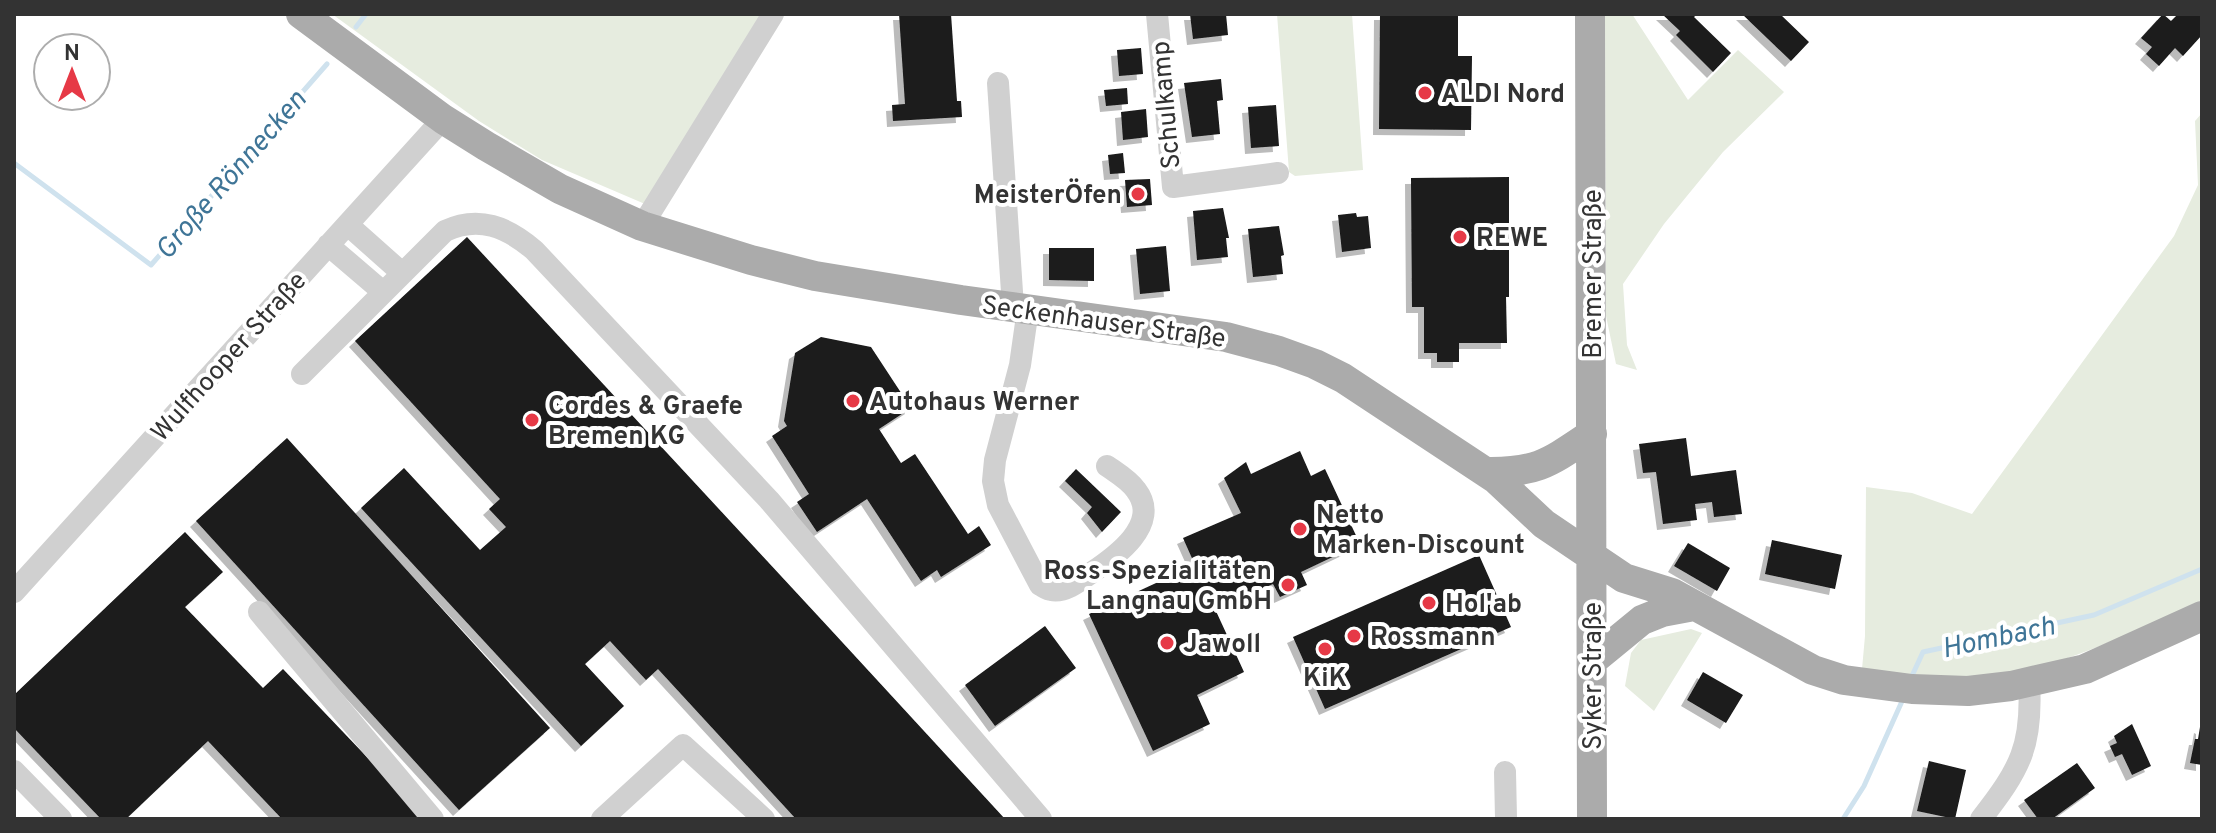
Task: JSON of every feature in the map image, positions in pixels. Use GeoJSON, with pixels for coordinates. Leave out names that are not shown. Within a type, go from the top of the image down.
{"type":"FeatureCollection","features":[{"type":"Feature","properties":{"kind":"main road","name":"Seckenhauser Straße"},"geometry":{"type":"LineString","coordinates":[[301,14],[443,119],[560,189],[642,226],[815,276],[1226,337],[1279,351],[1343,378],[1491,476],[1515,485],[1591,544],[1637,562],[1683,600],[1813,670],[1844,680],[1902,688],[1968,691],[2029,682],[2085,669],[2202,616]]}},
{"type":"Feature","properties":{"kind":"main road","name":"Bremer Straße"},"geometry":{"type":"LineString","coordinates":[[1590,14],[1591,544]]}},
{"type":"Feature","properties":{"kind":"main road"},"geometry":{"type":"LineString","coordinates":[[1491,476],[1546,465],[1592,434]]}},
{"type":"Feature","properties":{"kind":"main road","name":"Syker Straße"},"geometry":{"type":"LineString","coordinates":[[1591,544],[1592,819]]}},
{"type":"Feature","properties":{"kind":"main road"},"geometry":{"type":"LineString","coordinates":[[1592,661],[1642,620],[1683,600]]}},
{"type":"Feature","properties":{"kind":"street"},"geometry":{"type":"LineString","coordinates":[[642,226],[773,14]]}},
{"type":"Feature","properties":{"kind":"street","name":"Schulkamp"},"geometry":{"type":"LineString","coordinates":[[1157,14],[1173,187],[1278,173]]}},
{"type":"Feature","properties":{"kind":"street"},"geometry":{"type":"LineString","coordinates":[[998,83],[1020,308],[1020,365],[995,460],[993,481],[998,505],[1040,585],[1049,591],[1075,583],[1103,565],[1123,550],[1139,530],[1142,502],[1136,489],[1107,466]]}},
{"type":"Feature","properties":{"kind":"street","name":"Wulfhooper Straße"},"geometry":{"type":"LineString","coordinates":[[14,592],[443,119]]}},
{"type":"Feature","properties":{"kind":"street"},"geometry":{"type":"LineString","coordinates":[[302,374],[435,240],[458,225],[488,223],[519,238],[769,500],[1041,819]]}},
{"type":"Feature","properties":{"kind":"street"},"geometry":{"type":"LineString","coordinates":[[348,225],[402,273]]}},
{"type":"Feature","properties":{"kind":"street"},"geometry":{"type":"LineString","coordinates":[[328,245],[383,292]]}},
{"type":"Feature","properties":{"kind":"street"},"geometry":{"type":"LineString","coordinates":[[259,612],[433,819]]}},
{"type":"Feature","properties":{"kind":"street"},"geometry":{"type":"LineString","coordinates":[[1981,819],[2002,793],[2024,754],[2031,722],[2029,682]]}},
{"type":"Feature","properties":{"kind":"street"},"geometry":{"type":"LineString","coordinates":[[602,819],[683,745],[764,819]]}},
{"type":"Feature","properties":{"kind":"street"},"geometry":{"type":"LineString","coordinates":[[14,771],[61,819]]}},
{"type":"Feature","properties":{"kind":"street"},"geometry":{"type":"LineString","coordinates":[[1505,772],[1506,818]]}},
{"type":"Feature","properties":{"kind":"shaded area"},"geometry":{"type":"Polygon","coordinates":[[[332,14],[762,14],[645,204],[542,160],[479,121],[332,14]]]}},
{"type":"Feature","properties":{"kind":"shaded area"},"geometry":{"type":"Polygon","coordinates":[[[1277,14],[1352,14],[1363,170],[1295,176],[1289,172],[1277,14]]]}},
{"type":"Feature","properties":{"kind":"shaded area"},"geometry":{"type":"Polygon","coordinates":[[[1605,14],[1632,14],[1688,100],[1738,50],[1784,92],[1723,152],[1664,224],[1623,284],[1627,345],[1637,370],[1616,364],[1606,316],[1605,14]]]}},
{"type":"Feature","properties":{"kind":"shaded area"},"geometry":{"type":"Polygon","coordinates":[[[2202,113],[2202,600],[2090,650],[2032,669],[1971,679],[1944,679],[1862,669],[1866,487],[1912,493],[1972,514],[2174,236],[2198,185],[2195,121],[2202,113]]]}},
{"type":"Feature","properties":{"kind":"shaded area"},"geometry":{"type":"Polygon","coordinates":[[[1691,629],[1702,633],[1654,711],[1625,686],[1631,653],[1641,640],[1691,629]]]}},
{"type":"Feature","properties":{"kind":"building"},"geometry":{"type":"Polygon","coordinates":[[[899,14],[951,14],[957,101],[961,101],[962,117],[893,121],[892,105],[905,104],[899,14]]]}},
{"type":"Feature","properties":{"kind":"building"},"geometry":{"type":"Polygon","coordinates":[[[1190,14],[1226,14],[1228,35],[1193,39],[1190,14]]]}},
{"type":"Feature","properties":{"kind":"building","name":"ALDI Nord"},"geometry":{"type":"Polygon","coordinates":[[[1380,14],[1458,14],[1458,56],[1472,56],[1471,130],[1379,129],[1380,14]]]}},
{"type":"Feature","properties":{"kind":"building"},"geometry":{"type":"Polygon","coordinates":[[[1662,14],[1697,14],[1694,17],[1731,53],[1713,72],[1676,35],[1680,31],[1662,14]]]}},
{"type":"Feature","properties":{"kind":"building"},"geometry":{"type":"Polygon","coordinates":[[[1742,14],[1780,14],[1809,42],[1791,61],[1742,14]]]}},
{"type":"Feature","properties":{"kind":"building"},"geometry":{"type":"Polygon","coordinates":[[[2163,14],[2171,21],[2178,14],[2202,14],[2202,35],[2183,56],[2175,48],[2159,66],[2146,54],[2152,47],[2141,38],[2163,14]]]}},
{"type":"Feature","properties":{"kind":"building"},"geometry":{"type":"Polygon","coordinates":[[[1141,48],[1143,74],[1119,76],[1117,50],[1141,48]]]}},
{"type":"Feature","properties":{"kind":"building"},"geometry":{"type":"Polygon","coordinates":[[[1221,79],[1223,100],[1217,101],[1220,134],[1192,137],[1184,83],[1221,79]]]}},
{"type":"Feature","properties":{"kind":"building"},"geometry":{"type":"Polygon","coordinates":[[[1127,88],[1128,104],[1106,106],[1104,90],[1127,88]]]}},
{"type":"Feature","properties":{"kind":"building"},"geometry":{"type":"Polygon","coordinates":[[[1276,105],[1279,146],[1251,148],[1248,107],[1276,105]]]}},
{"type":"Feature","properties":{"kind":"building"},"geometry":{"type":"Polygon","coordinates":[[[1146,109],[1148,137],[1123,140],[1121,112],[1146,109]]]}},
{"type":"Feature","properties":{"kind":"building"},"geometry":{"type":"Polygon","coordinates":[[[1123,153],[1125,173],[1110,174],[1108,155],[1123,153]]]}},
{"type":"Feature","properties":{"kind":"building","name":"REWE"},"geometry":{"type":"Polygon","coordinates":[[[1509,177],[1507,343],[1459,343],[1459,362],[1437,362],[1437,353],[1424,353],[1424,307],[1412,307],[1411,178],[1509,177]]]}},
{"type":"Feature","properties":{"kind":"building"},"geometry":{"type":"Polygon","coordinates":[[[1150,179],[1152,205],[1127,207],[1125,180],[1150,179]]]}},
{"type":"Feature","properties":{"kind":"building"},"geometry":{"type":"Polygon","coordinates":[[[1223,208],[1229,238],[1226,238],[1228,257],[1197,260],[1193,211],[1223,208]]]}},
{"type":"Feature","properties":{"kind":"building"},"geometry":{"type":"Polygon","coordinates":[[[1356,213],[1357,217],[1368,216],[1371,248],[1342,252],[1338,215],[1356,213]]]}},
{"type":"Feature","properties":{"kind":"building"},"geometry":{"type":"Polygon","coordinates":[[[1279,226],[1284,255],[1281,256],[1283,274],[1253,277],[1248,229],[1279,226]]]}},
{"type":"Feature","properties":{"kind":"building"},"geometry":{"type":"Polygon","coordinates":[[[467,237],[1005,819],[796,819],[658,669],[646,680],[610,641],[585,664],[624,706],[581,746],[361,508],[404,468],[480,550],[506,527],[489,509],[500,499],[355,341],[467,237]]]}},
{"type":"Feature","properties":{"kind":"building"},"geometry":{"type":"Polygon","coordinates":[[[1166,246],[1170,291],[1140,294],[1136,249],[1166,246]]]}},
{"type":"Feature","properties":{"kind":"building"},"geometry":{"type":"Polygon","coordinates":[[[1049,248],[1094,248],[1094,281],[1049,280],[1049,248]]]}},
{"type":"Feature","properties":{"kind":"building"},"geometry":{"type":"Polygon","coordinates":[[[821,337],[871,347],[911,408],[879,429],[901,463],[915,454],[968,534],[979,526],[991,545],[941,577],[937,570],[921,581],[867,499],[817,532],[797,502],[809,494],[772,436],[787,426],[784,421],[795,353],[821,337]]]}},
{"type":"Feature","properties":{"kind":"building"},"geometry":{"type":"Polygon","coordinates":[[[287,438],[550,728],[459,810],[196,521],[287,438]]]}},
{"type":"Feature","properties":{"kind":"building"},"geometry":{"type":"Polygon","coordinates":[[[1686,438],[1691,476],[1736,470],[1742,514],[1714,517],[1712,502],[1695,504],[1697,520],[1663,524],[1656,472],[1643,473],[1639,444],[1686,438]]]}},
{"type":"Feature","properties":{"kind":"building"},"geometry":{"type":"Polygon","coordinates":[[[1300,451],[1311,476],[1325,469],[1360,544],[1301,572],[1307,585],[1280,597],[1273,584],[1215,609],[1244,672],[1197,695],[1210,724],[1153,751],[1089,614],[1195,565],[1183,538],[1241,513],[1224,478],[1246,462],[1251,474],[1300,451]]]}},
{"type":"Feature","properties":{"kind":"building"},"geometry":{"type":"Polygon","coordinates":[[[1076,469],[1121,512],[1102,532],[1087,513],[1092,507],[1065,481],[1076,469]]]}},
{"type":"Feature","properties":{"kind":"building"},"geometry":{"type":"Polygon","coordinates":[[[185,532],[223,572],[185,607],[263,688],[283,669],[426,819],[282,819],[208,741],[126,819],[101,819],[14,728],[14,695],[185,532]]]}},
{"type":"Feature","properties":{"kind":"building"},"geometry":{"type":"Polygon","coordinates":[[[1772,540],[1842,555],[1835,589],[1765,574],[1772,540]]]}},
{"type":"Feature","properties":{"kind":"building"},"geometry":{"type":"Polygon","coordinates":[[[1688,543],[1730,568],[1717,591],[1674,566],[1688,543]]]}},
{"type":"Feature","properties":{"kind":"building"},"geometry":{"type":"Polygon","coordinates":[[[1479,555],[1511,627],[1325,709],[1293,637],[1479,555]]]}},
{"type":"Feature","properties":{"kind":"building"},"geometry":{"type":"Polygon","coordinates":[[[1045,626],[1076,668],[995,726],[965,685],[1045,626]]]}},
{"type":"Feature","properties":{"kind":"building"},"geometry":{"type":"Polygon","coordinates":[[[1703,672],[1743,695],[1726,723],[1687,700],[1703,672]]]}},
{"type":"Feature","properties":{"kind":"building"},"geometry":{"type":"Polygon","coordinates":[[[2132,724],[2151,766],[2132,775],[2122,754],[2115,757],[2110,746],[2117,743],[2114,736],[2132,724]]]}},
{"type":"Feature","properties":{"kind":"building"},"geometry":{"type":"Polygon","coordinates":[[[2202,728],[2202,765],[2190,763],[2202,728]]]}},
{"type":"Feature","properties":{"kind":"building"},"geometry":{"type":"Polygon","coordinates":[[[1929,761],[1966,770],[1955,819],[1917,811],[1929,761]]]}},
{"type":"Feature","properties":{"kind":"building"},"geometry":{"type":"Polygon","coordinates":[[[2077,763],[2095,788],[2052,819],[2038,819],[2024,800],[2077,763]]]}},
{"type":"Feature","properties":{"kind":"waterway","name":"Große Rönnecken"},"geometry":{"type":"LineString","coordinates":[[356,27],[366,14]]}},
{"type":"Feature","properties":{"kind":"waterway","name":"Große Rönnecken"},"geometry":{"type":"LineString","coordinates":[[14,163],[151,265],[327,64]]}},
{"type":"Feature","properties":{"kind":"waterway","name":"Hombach"},"geometry":{"type":"LineString","coordinates":[[1911,678],[1923,652],[2094,615],[2202,569]]}},
{"type":"Feature","properties":{"kind":"waterway","name":"Hombach"},"geometry":{"type":"LineString","coordinates":[[1843,819],[1864,786],[1903,699]]}},
{"type":"Feature","properties":{"kind":"place","name":"ALDI Nord"},"geometry":{"type":"Point","coordinates":[1425,93]}},
{"type":"Feature","properties":{"kind":"place","name":"MeisterÖfen"},"geometry":{"type":"Point","coordinates":[1138,194]}},
{"type":"Feature","properties":{"kind":"place","name":"REWE"},"geometry":{"type":"Point","coordinates":[1460,237]}},
{"type":"Feature","properties":{"kind":"place","name":"Autohaus Werner"},"geometry":{"type":"Point","coordinates":[853,401]}},
{"type":"Feature","properties":{"kind":"place","name":"Cordes & Graefe Bremen KG"},"geometry":{"type":"Point","coordinates":[532,420]}},
{"type":"Feature","properties":{"kind":"place","name":"Netto Marken-Discount"},"geometry":{"type":"Point","coordinates":[1300,529]}},
{"type":"Feature","properties":{"kind":"place","name":"Ross-Spezialitäten Langnau GmbH"},"geometry":{"type":"Point","coordinates":[1288,585]}},
{"type":"Feature","properties":{"kind":"place","name":"Hol'ab"},"geometry":{"type":"Point","coordinates":[1429,603]}},
{"type":"Feature","properties":{"kind":"place","name":"Rossmann"},"geometry":{"type":"Point","coordinates":[1354,636]}},
{"type":"Feature","properties":{"kind":"place","name":"Jawoll"},"geometry":{"type":"Point","coordinates":[1167,643]}},
{"type":"Feature","properties":{"kind":"place","name":"KiK"},"geometry":{"type":"Point","coordinates":[1325,649]}}]}
